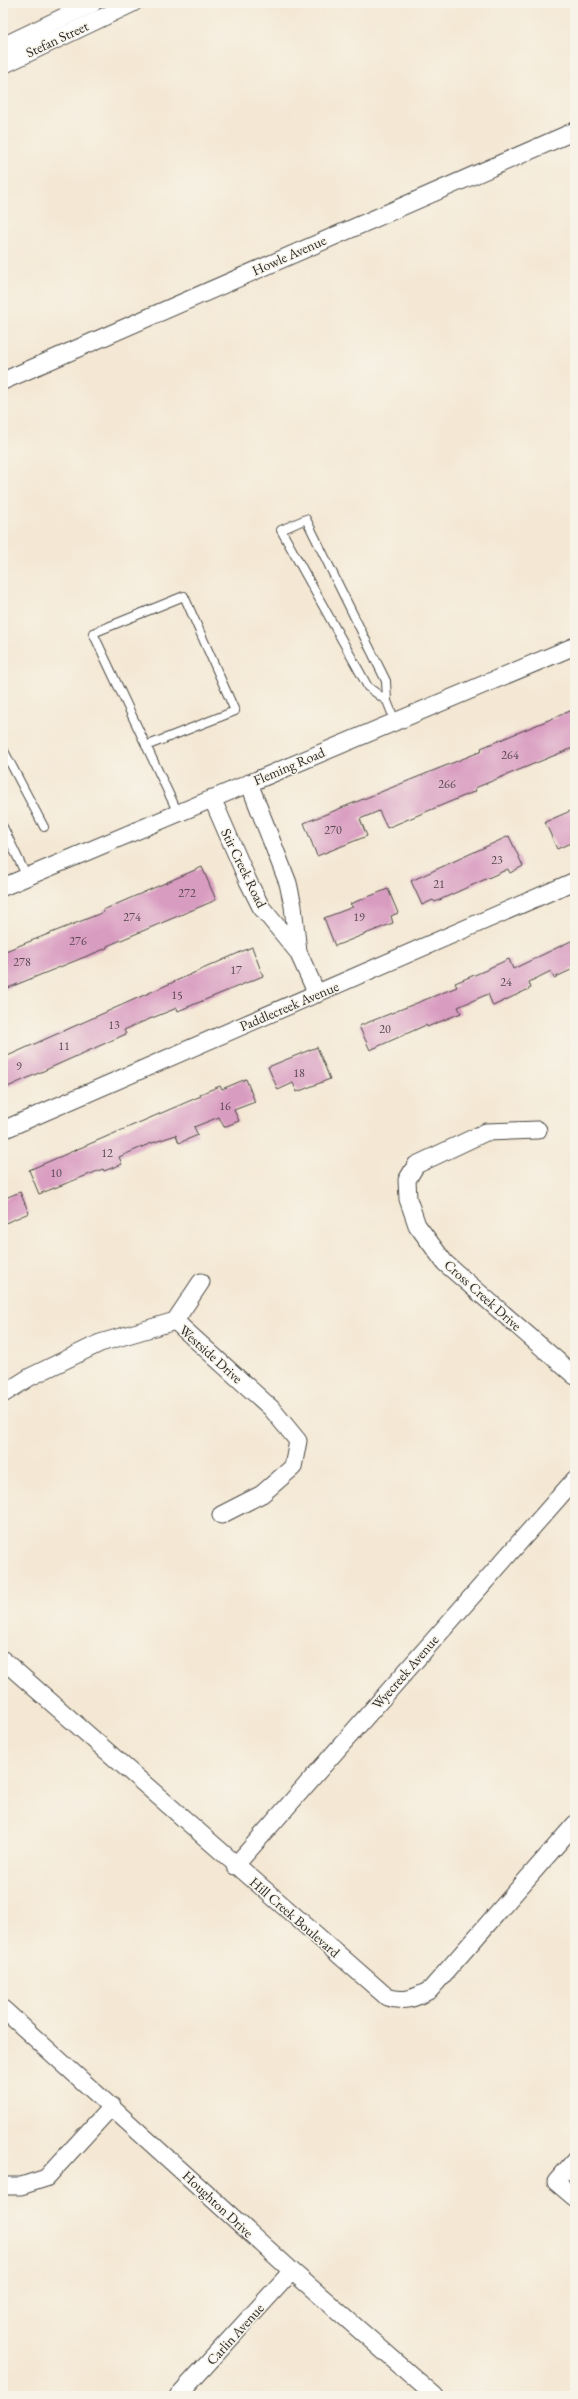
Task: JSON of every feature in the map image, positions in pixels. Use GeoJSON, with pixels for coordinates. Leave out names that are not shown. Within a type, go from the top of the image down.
{"type":"FeatureCollection","features":[{"type":"Feature","properties":{"kind":"street","name":"Stefan Street"},"geometry":{"type":"LineString","coordinates":[[3,46],[93,3]]}},
{"type":"Feature","properties":{"kind":"street","name":"Stefan Street"},"geometry":{"type":"LineString","coordinates":[[3,65],[133,3]]}},
{"type":"Feature","properties":{"kind":"street","name":"Howle Avenue"},"geometry":{"type":"LineString","coordinates":[[3,381],[575,131]]}},
{"type":"Feature","properties":{"kind":"street","name":"Fleming Road"},"geometry":{"type":"LineString","coordinates":[[3,887],[575,646]]}},
{"type":"Feature","properties":{"kind":"street","name":"Stir Creek Road"},"geometry":{"type":"LineString","coordinates":[[249,783],[288,883],[293,906],[298,952]]}},
{"type":"Feature","properties":{"kind":"street","name":"Stir Creek Road"},"geometry":{"type":"LineString","coordinates":[[212,798],[248,882],[261,907],[298,952],[317,994]]}},
{"type":"Feature","properties":{"kind":"street","name":"Paddlecreek Avenue"},"geometry":{"type":"LineString","coordinates":[[3,1130],[575,881]]}},
{"type":"Feature","properties":{"kind":"street","name":"Cross Creek Drive"},"geometry":{"type":"LineString","coordinates":[[538,1130],[486,1132],[416,1165],[407,1180],[408,1199],[417,1225],[446,1263],[575,1376]]}},
{"type":"Feature","properties":{"kind":"street"},"geometry":{"type":"LineString","coordinates":[[175,1321],[201,1282]]}},
{"type":"Feature","properties":{"kind":"street","name":"Westside Drive"},"geometry":{"type":"LineString","coordinates":[[3,1394],[30,1377],[100,1343],[175,1321],[271,1408],[298,1441],[293,1467],[262,1494],[221,1515]]}},
{"type":"Feature","properties":{"kind":"street","name":"Wyecreek Avenue"},"geometry":{"type":"LineString","coordinates":[[235,1866],[575,1479]]}},
{"type":"Feature","properties":{"kind":"street","name":"Hill Creek Boulevard"},"geometry":{"type":"LineString","coordinates":[[3,1660],[235,1866],[387,1997],[397,2001],[410,2000],[430,1990],[575,1824]]}},
{"type":"Feature","properties":{"kind":"street","name":"Houghton Drive"},"geometry":{"type":"LineString","coordinates":[[3,2009],[112,2106],[292,2271],[435,2396]]}},
{"type":"Feature","properties":{"kind":"street"},"geometry":{"type":"LineString","coordinates":[[3,2186],[21,2186],[46,2178],[112,2106]]}},
{"type":"Feature","properties":{"kind":"street"},"geometry":{"type":"LineString","coordinates":[[575,2160],[556,2182],[575,2198]]}},
{"type":"Feature","properties":{"kind":"street","name":"Carlin Avenue"},"geometry":{"type":"LineString","coordinates":[[178,2396],[292,2271]]}},
{"type":"Feature","properties":{"kind":"lane"},"geometry":{"type":"LineString","coordinates":[[387,701],[368,687],[281,530],[306,519],[386,681],[387,701],[395,721]]}},
{"type":"Feature","properties":{"kind":"lane"},"geometry":{"type":"LineString","coordinates":[[146,746],[234,711],[184,596],[93,633],[146,746],[178,813]]}},
{"type":"Feature","properties":{"kind":"lane"},"geometry":{"type":"LineString","coordinates":[[3,749],[44,826]]}},
{"type":"Feature","properties":{"kind":"lane"},"geometry":{"type":"LineString","coordinates":[[3,828],[27,877]]}},
{"type":"Feature","properties":{"kind":"building"},"geometry":{"type":"Polygon","coordinates":[[[575,709],[575,747],[475,788],[476,791],[387,828],[379,811],[360,819],[367,836],[317,856],[304,823],[482,751],[481,748],[575,709]]]}},
{"type":"Feature","properties":{"kind":"building"},"geometry":{"type":"Polygon","coordinates":[[[575,809],[575,841],[557,849],[545,822],[575,809]]]}},
{"type":"Feature","properties":{"kind":"building"},"geometry":{"type":"Polygon","coordinates":[[[509,836],[523,866],[510,873],[508,869],[435,902],[433,900],[422,905],[411,881],[509,836]]]}},
{"type":"Feature","properties":{"kind":"building"},"geometry":{"type":"Polygon","coordinates":[[[202,867],[216,900],[107,946],[107,948],[3,990],[3,952],[104,912],[103,910],[202,867]]]}},
{"type":"Feature","properties":{"kind":"building"},"geometry":{"type":"Polygon","coordinates":[[[388,889],[398,913],[391,916],[393,923],[335,946],[324,918],[353,907],[350,904],[388,889]]]}},
{"type":"Feature","properties":{"kind":"building"},"geometry":{"type":"Polygon","coordinates":[[[575,939],[575,968],[554,978],[551,971],[529,982],[531,988],[493,1006],[488,994],[458,1007],[461,1013],[427,1027],[426,1025],[370,1050],[359,1026],[457,987],[455,983],[509,959],[513,969],[575,939]]]}},
{"type":"Feature","properties":{"kind":"building"},"geometry":{"type":"Polygon","coordinates":[[[252,947],[263,976],[178,1011],[177,1008],[147,1020],[124,1030],[126,1034],[3,1089],[3,1058],[252,947]]]}},
{"type":"Feature","properties":{"kind":"building"},"geometry":{"type":"Polygon","coordinates":[[[317,1047],[330,1079],[297,1092],[293,1083],[278,1090],[268,1067],[317,1047]]]}},
{"type":"Feature","properties":{"kind":"building"},"geometry":{"type":"Polygon","coordinates":[[[246,1079],[255,1102],[234,1110],[239,1121],[224,1127],[219,1117],[194,1127],[198,1135],[179,1143],[176,1135],[149,1144],[119,1157],[122,1164],[104,1171],[103,1169],[39,1194],[29,1170],[201,1096],[200,1094],[220,1086],[222,1089],[246,1079]]]}},
{"type":"Feature","properties":{"kind":"building"},"geometry":{"type":"Polygon","coordinates":[[[20,1192],[29,1213],[3,1224],[3,1199],[20,1192]]]}}]}
